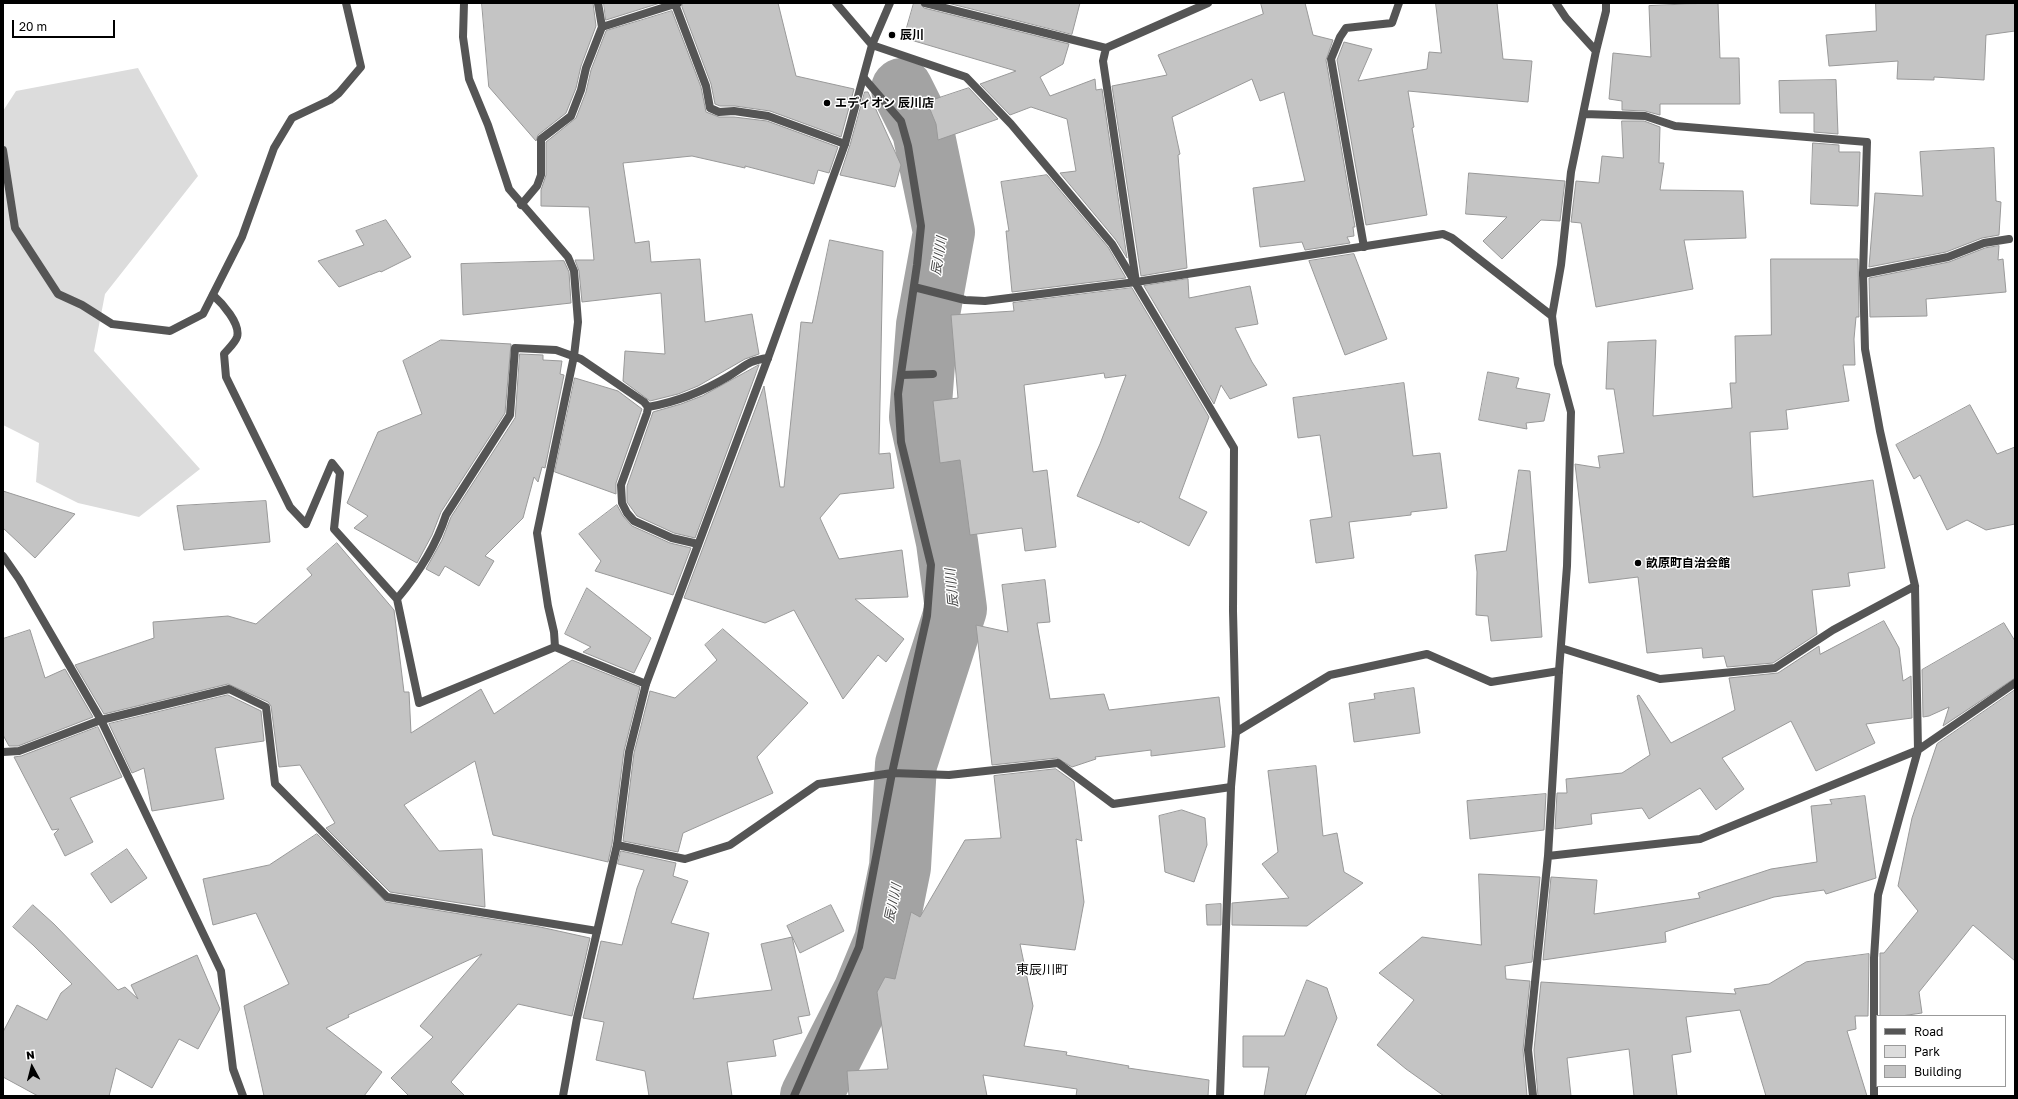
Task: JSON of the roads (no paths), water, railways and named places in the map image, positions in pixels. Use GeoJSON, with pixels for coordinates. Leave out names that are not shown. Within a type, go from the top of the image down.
{"type":"FeatureCollection","features":[{"type":"Feature","properties":{"kind":"street"},"geometry":{"type":"LineString","coordinates":[[3,150],[15,228],[58,294],[82,304],[112,324],[170,331],[203,314],[242,237],[274,148],[292,118],[330,100],[340,93],[361,67],[346,3]]}},
{"type":"Feature","properties":{"kind":"street"},"geometry":{"type":"LineString","coordinates":[[464,3],[463,37],[469,79],[488,125],[508,190],[568,257],[574,271],[578,322],[574,356],[537,533],[555,647]]}},
{"type":"Feature","properties":{"kind":"street"},"geometry":{"type":"LineString","coordinates":[[521,205],[537,186],[541,175],[541,139],[571,116],[581,90],[586,68],[602,27],[598,3]]}},
{"type":"Feature","properties":{"kind":"street"},"geometry":{"type":"LineString","coordinates":[[836,3],[872,45],[966,77],[1011,124],[1112,244],[1234,448],[1233,611],[1236,732],[1230,787],[1220,1096]]}},
{"type":"Feature","properties":{"kind":"street"},"geometry":{"type":"LineString","coordinates":[[563,1096],[577,1018],[617,845],[629,752],[646,684],[768,358],[845,144],[872,45],[890,3]]}},
{"type":"Feature","properties":{"kind":"street"},"geometry":{"type":"LineString","coordinates":[[925,3],[1106,48],[1208,3]]}},
{"type":"Feature","properties":{"kind":"street"},"geometry":{"type":"LineString","coordinates":[[1364,247],[1331,59],[1340,37],[1346,28],[1392,23],[1399,3]]}},
{"type":"Feature","properties":{"kind":"street"},"geometry":{"type":"LineString","coordinates":[[1556,3],[1566,18],[1596,51]]}},
{"type":"Feature","properties":{"kind":"street"},"geometry":{"type":"LineString","coordinates":[[1533,1096],[1528,1050],[1548,856],[1567,566],[1571,412],[1558,364],[1552,316],[1562,265],[1571,172],[1596,51],[1606,11],[1606,3]]}},
{"type":"Feature","properties":{"kind":"street"},"geometry":{"type":"LineString","coordinates":[[602,27],[677,4],[706,86],[710,108],[719,112],[734,111],[768,116],[845,144]]}},
{"type":"Feature","properties":{"kind":"street"},"geometry":{"type":"LineString","coordinates":[[1106,48],[1103,61],[1136,282]]}},
{"type":"Feature","properties":{"kind":"street"},"geometry":{"type":"LineString","coordinates":[[794,1096],[859,947],[892,773],[927,616],[932,565],[901,442],[898,394],[914,287],[921,226],[908,146],[901,121],[864,78]]}},
{"type":"Feature","properties":{"kind":"street"},"geometry":{"type":"LineString","coordinates":[[1584,114],[1645,116],[1675,126],[1867,142],[1863,274],[1865,349],[1880,431],[1915,586],[1918,750],[1878,895],[1874,958],[1874,1096]]}},
{"type":"Feature","properties":{"kind":"street"},"geometry":{"type":"LineString","coordinates":[[914,287],[965,300],[985,301],[1136,282],[1442,234],[1452,238],[1552,316]]}},
{"type":"Feature","properties":{"kind":"street"},"geometry":{"type":"LineString","coordinates":[[1863,274],[1948,257],[1984,243],[2009,239]]}},
{"type":"Feature","properties":{"kind":"street"},"geometry":{"type":"LineString","coordinates":[[213,295],[225,305],[238,331],[236,338],[224,354],[226,377],[290,508],[306,524],[332,462],[340,473],[334,529],[397,599],[419,703],[555,647],[646,684]]}},
{"type":"Feature","properties":{"kind":"street"},"geometry":{"type":"LineString","coordinates":[[397,599],[415,578],[440,534],[446,515],[510,415],[515,348],[556,350],[574,356],[631,391],[648,407]]}},
{"type":"Feature","properties":{"kind":"street"},"geometry":{"type":"LineString","coordinates":[[648,407],[685,398],[729,376],[751,360],[768,358]]}},
{"type":"Feature","properties":{"kind":"street"},"geometry":{"type":"LineString","coordinates":[[901,375],[933,374]]}},
{"type":"Feature","properties":{"kind":"street"},"geometry":{"type":"LineString","coordinates":[[648,407],[621,485],[622,503],[626,513],[634,521],[672,538],[698,544]]}},
{"type":"Feature","properties":{"kind":"street"},"geometry":{"type":"LineString","coordinates":[[3,556],[19,579],[101,720],[221,971],[233,1069],[243,1096]]}},
{"type":"Feature","properties":{"kind":"street"},"geometry":{"type":"LineString","coordinates":[[1561,648],[1660,679],[1775,668],[1833,630],[1915,586]]}},
{"type":"Feature","properties":{"kind":"street"},"geometry":{"type":"LineString","coordinates":[[1236,732],[1330,675],[1427,654],[1491,682],[1559,671]]}},
{"type":"Feature","properties":{"kind":"street"},"geometry":{"type":"LineString","coordinates":[[1548,856],[1700,839],[1918,750],[2015,683]]}},
{"type":"Feature","properties":{"kind":"street"},"geometry":{"type":"LineString","coordinates":[[3,752],[19,751],[101,720],[229,689],[258,701],[266,707],[275,784],[387,896],[597,931]]}},
{"type":"Feature","properties":{"kind":"street"},"geometry":{"type":"LineString","coordinates":[[617,845],[685,859],[730,845],[818,784],[892,773],[949,775],[1058,764],[1113,804],[1230,787]]}},
{"type":"Feature","properties":{"kind":"waterway","name":"辰川川"},"geometry":{"type":"LineString","coordinates":[[811,1096],[864,992],[885,941],[900,867],[906,764],[956,609],[947,542],[920,417],[927,325],[944,232],[923,131],[902,89]]}},
{"type":"Feature","properties":{"kind":"place","name":"辰川"},"geometry":{"type":"Point","coordinates":[892,35]}},
{"type":"Feature","properties":{"kind":"place","name":"エディオン 辰川店"},"geometry":{"type":"Point","coordinates":[827,103]}},
{"type":"Feature","properties":{"kind":"place","name":"畝原町自治会館"},"geometry":{"type":"Point","coordinates":[1638,563]}},
{"type":"Feature","properties":{"kind":"district","name":"東辰川町"},"geometry":{"type":"Point","coordinates":[1042,970]}}]}
